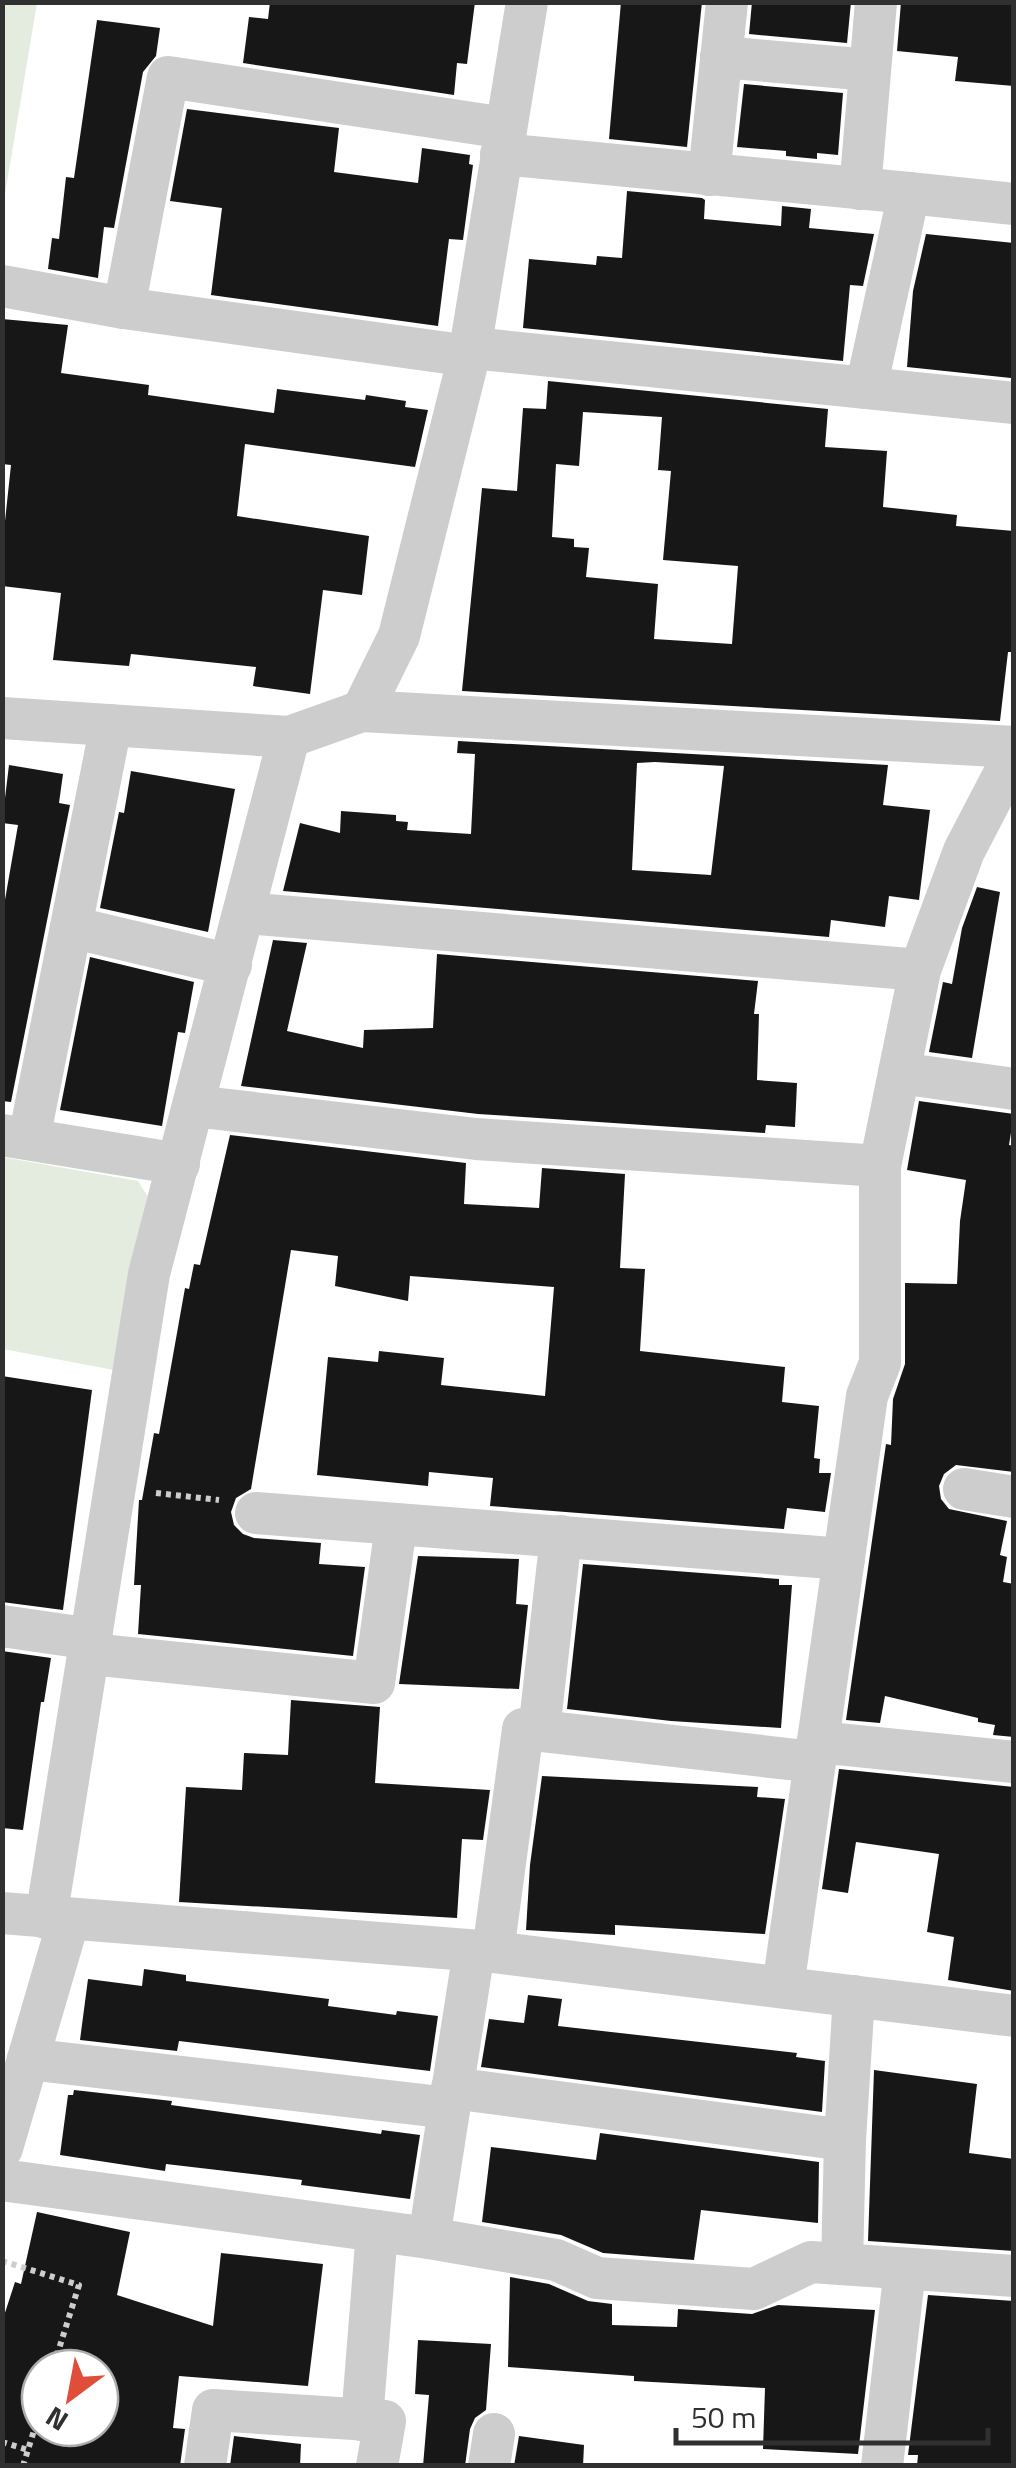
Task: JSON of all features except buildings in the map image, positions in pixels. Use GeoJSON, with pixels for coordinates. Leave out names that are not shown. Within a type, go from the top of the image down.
{"type":"FeatureCollection","features":[{"type":"Feature","properties":{"kind":"street"},"geometry":{"type":"LineString","coordinates":[[362,712],[399,636],[470,352],[527,2]]}},
{"type":"Feature","properties":{"kind":"street"},"geometry":{"type":"LineString","coordinates":[[709,174],[727,2]]}},
{"type":"Feature","properties":{"kind":"street"},"geometry":{"type":"LineString","coordinates":[[860,189],[876,2]]}},
{"type":"Feature","properties":{"kind":"street"},"geometry":{"type":"LineString","coordinates":[[722,57],[870,70]]}},
{"type":"Feature","properties":{"kind":"street"},"geometry":{"type":"LineString","coordinates":[[124,308],[168,77],[503,141],[709,174],[1014,204]]}},
{"type":"Feature","properties":{"kind":"street"},"geometry":{"type":"LineString","coordinates":[[866,388],[908,194]]}},
{"type":"Feature","properties":{"kind":"street"},"geometry":{"type":"LineString","coordinates":[[2,286],[124,308],[470,352],[1014,403]]}},
{"type":"Feature","properties":{"kind":"street"},"geometry":{"type":"LineString","coordinates":[[2,718],[289,737],[362,712],[1011,764],[964,851],[920,970],[880,1166],[880,1363],[867,1396],[782,1988]]}},
{"type":"Feature","properties":{"kind":"street"},"geometry":{"type":"LineString","coordinates":[[111,724],[71,926],[16,1137],[179,1164]]}},
{"type":"Feature","properties":{"kind":"street"},"geometry":{"type":"LineString","coordinates":[[2,2148],[20,2053],[58,1918],[91,1646],[150,1274],[289,737]]}},
{"type":"Feature","properties":{"kind":"street"},"geometry":{"type":"LineString","coordinates":[[245,913],[920,970]]}},
{"type":"Feature","properties":{"kind":"street"},"geometry":{"type":"LineString","coordinates":[[71,926],[231,965]]}},
{"type":"Feature","properties":{"kind":"street"},"geometry":{"type":"LineString","coordinates":[[899,1074],[1014,1089]]}},
{"type":"Feature","properties":{"kind":"street"},"geometry":{"type":"LineString","coordinates":[[194,1106],[476,1139],[880,1166]]}},
{"type":"Feature","properties":{"kind":"street"},"geometry":{"type":"LineString","coordinates":[[964,1489],[1014,1497]]}},
{"type":"Feature","properties":{"kind":"street"},"geometry":{"type":"LineString","coordinates":[[256,1513],[844,1559]]}},
{"type":"Feature","properties":{"kind":"street"},"geometry":{"type":"LineString","coordinates":[[2,1626],[91,1646],[374,1683],[396,1526]]}},
{"type":"Feature","properties":{"kind":"street"},"geometry":{"type":"LineString","coordinates":[[539,1731],[561,1536]]}},
{"type":"Feature","properties":{"kind":"street"},"geometry":{"type":"LineString","coordinates":[[429,2238],[450,2098],[483,1952],[523,1729],[817,1752],[1014,1762]]}},
{"type":"Feature","properties":{"kind":"street"},"geometry":{"type":"LineString","coordinates":[[2,1913],[483,1952],[1014,2016]]}},
{"type":"Feature","properties":{"kind":"street"},"geometry":{"type":"LineString","coordinates":[[842,2264],[854,1996]]}},
{"type":"Feature","properties":{"kind":"street"},"geometry":{"type":"LineString","coordinates":[[20,2053],[845,2140]]}},
{"type":"Feature","properties":{"kind":"street"},"geometry":{"type":"LineString","coordinates":[[2,2180],[429,2238],[556,2260],[597,2278],[754,2289],[810,2262],[1014,2276]]}},
{"type":"Feature","properties":{"kind":"street"},"geometry":{"type":"LineString","coordinates":[[362,2420],[377,2231]]}},
{"type":"Feature","properties":{"kind":"street"},"geometry":{"type":"LineString","coordinates":[[882,2466],[905,2269]]}},
{"type":"Feature","properties":{"kind":"street"},"geometry":{"type":"LineString","coordinates":[[205,2466],[213,2410],[385,2421],[377,2466]]}},
{"type":"Feature","properties":{"kind":"path"},"geometry":{"type":"LineString","coordinates":[[116,1488],[246,1504],[256,1513]]}},
{"type":"Feature","properties":{"kind":"path"},"geometry":{"type":"LineString","coordinates":[[2,2261],[79,2286],[60,2348]]}},
{"type":"Feature","properties":{"kind":"path"},"geometry":{"type":"LineString","coordinates":[[2,2442],[28,2450],[23,2466]]}},
{"type":"Feature","properties":{"kind":"shaded area"},"geometry":{"type":"Polygon","coordinates":[[[2,3],[37,3],[3,206],[2,3]]]}},
{"type":"Feature","properties":{"kind":"shaded area"},"geometry":{"type":"Polygon","coordinates":[[[2,1157],[138,1181],[148,1197],[114,1370],[3,1349],[2,1157]]]}}]}
